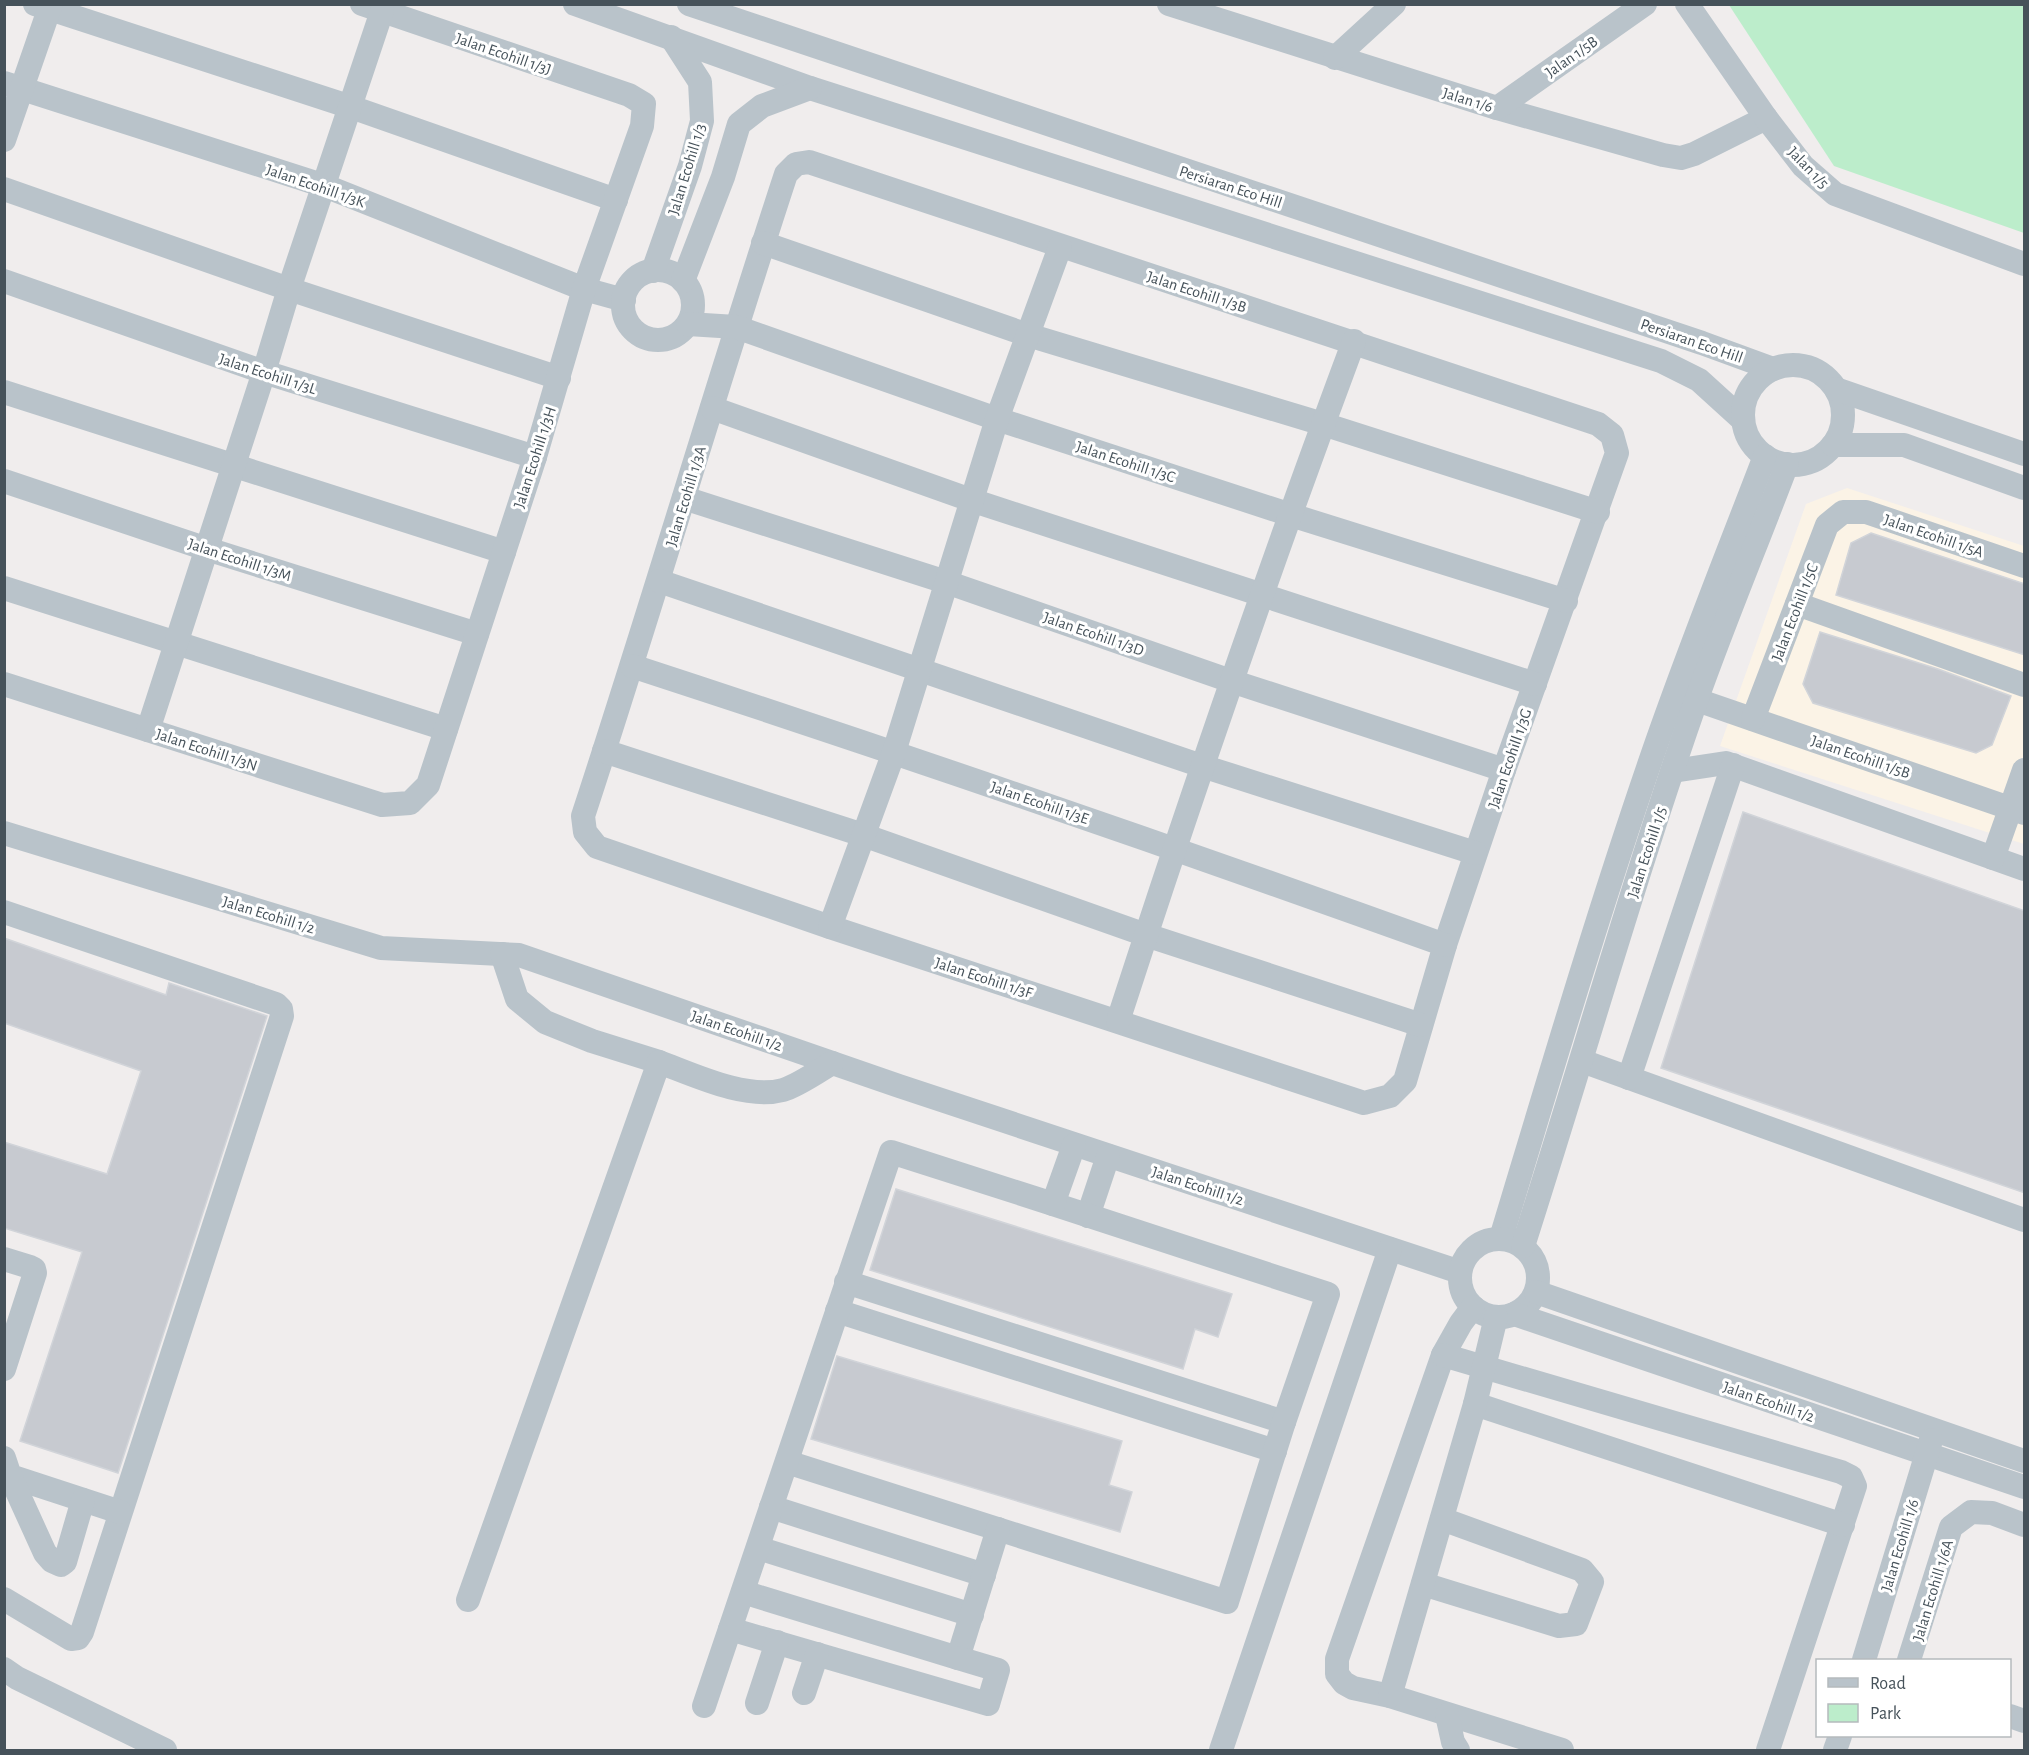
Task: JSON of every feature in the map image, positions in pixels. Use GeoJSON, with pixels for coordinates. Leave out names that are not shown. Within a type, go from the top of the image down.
{"type":"FeatureCollection","features":[{"type":"Feature","properties":{"kind":"street"},"geometry":{"type":"LineString","coordinates":[[575,4],[810,88],[1661,361],[1699,380],[1743,420],[1754,446],[1776,460],[1808,463],[1822,456],[1833,445],[1840,432],[1843,418],[1842,403],[1836,389]]}},
{"type":"Feature","properties":{"kind":"street","name":"Persiaran Eco Hill"},"geometry":{"type":"LineString","coordinates":[[688,4],[1691,339],[1773,369]]}},
{"type":"Feature","properties":{"kind":"street"},"geometry":{"type":"LineString","coordinates":[[721,4],[750,25]]}},
{"type":"Feature","properties":{"kind":"street","name":"Jalan 1/6"},"geometry":{"type":"LineString","coordinates":[[1169,4],[1497,108],[1663,155],[1681,158],[1694,154],[1766,118]]}},
{"type":"Feature","properties":{"kind":"street"},"geometry":{"type":"LineString","coordinates":[[1335,58],[1394,4]]}},
{"type":"Feature","properties":{"kind":"street","name":"Jalan 1/5B"},"geometry":{"type":"LineString","coordinates":[[1497,108],[1645,4]]}},
{"type":"Feature","properties":{"kind":"street","name":"Jalan 1/5"},"geometry":{"type":"LineString","coordinates":[[1687,4],[1766,118],[1803,166],[1835,194],[2025,264]]}},
{"type":"Feature","properties":{"kind":"street"},"geometry":{"type":"LineString","coordinates":[[4,140],[13,86],[45,6],[351,106],[616,200]]}},
{"type":"Feature","properties":{"kind":"street"},"geometry":{"type":"LineString","coordinates":[[148,730],[289,289],[351,106],[372,8]]}},
{"type":"Feature","properties":{"kind":"street","name":"Jalan Ecohill 1/3J"},"geometry":{"type":"LineString","coordinates":[[372,8],[629,95],[644,104]]}},
{"type":"Feature","properties":{"kind":"street","name":"Jalan Ecohill 1/3"},"geometry":{"type":"LineString","coordinates":[[653,271],[690,166],[702,121],[700,82],[671,37]]}},
{"type":"Feature","properties":{"kind":"street","name":"Jalan Ecohill 1/3K"},"geometry":{"type":"LineString","coordinates":[[13,86],[325,186],[584,289],[624,300]]}},
{"type":"Feature","properties":{"kind":"street","name":"Jalan Ecohill 1/3"},"geometry":{"type":"LineString","coordinates":[[683,281],[723,177],[739,124],[762,106],[810,88]]}},
{"type":"Feature","properties":{"kind":"street","name":"Jalan Ecohill 1/3H"},"geometry":{"type":"LineString","coordinates":[[410,803],[428,785],[535,456],[584,289],[642,126],[644,104]]}},
{"type":"Feature","properties":{"kind":"street","name":"Jalan Ecohill 1/3B"},"geometry":{"type":"LineString","coordinates":[[796,164],[809,162],[1060,247],[1354,341],[1598,424]]}},
{"type":"Feature","properties":{"kind":"street","name":"Jalan Ecohill 1/3A"},"geometry":{"type":"LineString","coordinates":[[585,832],[583,816],[659,581],[736,327],[786,174],[796,164]]}},
{"type":"Feature","properties":{"kind":"street"},"geometry":{"type":"LineString","coordinates":[[4,189],[289,289],[559,378]]}},
{"type":"Feature","properties":{"kind":"street"},"geometry":{"type":"LineString","coordinates":[[763,243],[1028,335],[1323,424],[1598,512]]}},
{"type":"Feature","properties":{"kind":"street"},"geometry":{"type":"LineString","coordinates":[[830,927],[894,752],[997,419],[1060,247]]}},
{"type":"Feature","properties":{"kind":"street"},"geometry":{"type":"LineString","coordinates":[[653,271],[664,271],[683,281],[690,291],[693,302],[688,324],[681,332],[662,340],[641,336],[627,321],[624,311],[624,300],[633,280],[653,271]]}},
{"type":"Feature","properties":{"kind":"street","name":"Jalan Ecohill 1/3L"},"geometry":{"type":"LineString","coordinates":[[4,281],[264,372],[535,456]]}},
{"type":"Feature","properties":{"kind":"street","name":"Jalan Ecohill 1/3C"},"geometry":{"type":"LineString","coordinates":[[688,324],[736,327],[997,419],[1291,515],[1566,601]]}},
{"type":"Feature","properties":{"kind":"street"},"geometry":{"type":"LineString","coordinates":[[1118,1021],[1231,681],[1354,341]]}},
{"type":"Feature","properties":{"kind":"street","name":"Persiaran Eco Hill"},"geometry":{"type":"LineString","coordinates":[[1743,420],[1744,404],[1750,389],[1760,377],[1773,369],[1787,365],[1802,366],[1815,370],[1827,378],[1836,389],[2025,454]]}},
{"type":"Feature","properties":{"kind":"street"},"geometry":{"type":"LineString","coordinates":[[4,392],[504,552]]}},
{"type":"Feature","properties":{"kind":"street"},"geometry":{"type":"LineString","coordinates":[[712,408],[972,500],[1535,684]]}},
{"type":"Feature","properties":{"kind":"street","name":"Jalan Ecohill 1/3G"},"geometry":{"type":"LineString","coordinates":[[1390,1096],[1405,1081],[1445,945],[1504,770],[1598,512],[1617,453],[1612,435],[1598,424]]}},
{"type":"Feature","properties":{"kind":"street"},"geometry":{"type":"LineString","coordinates":[[1833,445],[1904,445],[2025,488]]}},
{"type":"Feature","properties":{"kind":"street"},"geometry":{"type":"LineString","coordinates":[[1501,1238],[1557,1053],[1649,765],[1679,680],[1776,460]]}},
{"type":"Feature","properties":{"kind":"street","name":"Jalan Ecohill 1/5"},"geometry":{"type":"LineString","coordinates":[[1523,1246],[1582,1061],[1617,941],[1776,460]]}},
{"type":"Feature","properties":{"kind":"street","name":"Jalan Ecohill 1/3M"},"geometry":{"type":"LineString","coordinates":[[4,481],[207,549],[477,634]]}},
{"type":"Feature","properties":{"kind":"street","name":"Jalan Ecohill 1/3D"},"geometry":{"type":"LineString","coordinates":[[684,498],[946,582],[1231,681],[1504,770]]}},
{"type":"Feature","properties":{"kind":"street","name":"Jalan Ecohill 1/5A"},"geometry":{"type":"LineString","coordinates":[[1843,512],[1866,512],[2025,566]]}},
{"type":"Feature","properties":{"kind":"street","name":"Jalan Ecohill 1/5C"},"geometry":{"type":"LineString","coordinates":[[1753,719],[1827,525],[1843,512]]}},
{"type":"Feature","properties":{"kind":"street"},"geometry":{"type":"LineString","coordinates":[[659,581],[1202,766],[1476,854]]}},
{"type":"Feature","properties":{"kind":"street"},"geometry":{"type":"LineString","coordinates":[[4,588],[446,729]]}},
{"type":"Feature","properties":{"kind":"street"},"geometry":{"type":"LineString","coordinates":[[1797,604],[2025,685]]}},
{"type":"Feature","properties":{"kind":"street","name":"Jalan Ecohill 1/3E"},"geometry":{"type":"LineString","coordinates":[[632,666],[894,752],[1174,848],[1445,945]]}},
{"type":"Feature","properties":{"kind":"street","name":"Jalan Ecohill 1/3N"},"geometry":{"type":"LineString","coordinates":[[4,684],[382,805],[410,803]]}},
{"type":"Feature","properties":{"kind":"street","name":"Jalan Ecohill 1/5B"},"geometry":{"type":"LineString","coordinates":[[1697,700],[2018,810]]}},
{"type":"Feature","properties":{"kind":"street"},"geometry":{"type":"LineString","coordinates":[[604,752],[863,836],[1146,935],[1421,1025]]}},
{"type":"Feature","properties":{"kind":"street"},"geometry":{"type":"LineString","coordinates":[[1673,771],[1726,763],[2025,869]]}},
{"type":"Feature","properties":{"kind":"street"},"geometry":{"type":"LineString","coordinates":[[1629,1078],[1733,765]]}},
{"type":"Feature","properties":{"kind":"street"},"geometry":{"type":"LineString","coordinates":[[1993,858],[2018,810],[2025,770]]}},
{"type":"Feature","properties":{"kind":"street","name":"Jalan Ecohill 1/3F"},"geometry":{"type":"LineString","coordinates":[[585,832],[597,847],[830,927],[1364,1103],[1390,1096]]}},
{"type":"Feature","properties":{"kind":"street","name":"Jalan Ecohill 1/2"},"geometry":{"type":"LineString","coordinates":[[4,833],[381,948],[519,955],[1074,1145],[1460,1272]]}},
{"type":"Feature","properties":{"kind":"street"},"geometry":{"type":"LineString","coordinates":[[4,912],[276,1004],[281,1009],[282,1016],[82,1632],[78,1638],[71,1639],[4,1599]]}},
{"type":"Feature","properties":{"kind":"street"},"geometry":{"type":"LineString","coordinates":[[502,954],[517,999],[545,1022],[592,1041],[727,1086],[759,1092],[784,1090],[832,1063]]}},
{"type":"Feature","properties":{"kind":"street"},"geometry":{"type":"LineString","coordinates":[[1582,1061],[2025,1220]]}},
{"type":"Feature","properties":{"kind":"street"},"geometry":{"type":"LineString","coordinates":[[468,1600],[659,1062]]}},
{"type":"Feature","properties":{"kind":"street"},"geometry":{"type":"LineString","coordinates":[[1053,1204],[1074,1145]]}},
{"type":"Feature","properties":{"kind":"street"},"geometry":{"type":"LineString","coordinates":[[704,1706],[891,1152],[1328,1294],[1284,1422],[1227,1602],[787,1462]]}},
{"type":"Feature","properties":{"kind":"street"},"geometry":{"type":"LineString","coordinates":[[1088,1216],[1108,1156]]}},
{"type":"Feature","properties":{"kind":"street"},"geometry":{"type":"LineString","coordinates":[[1501,1238],[1512,1240],[1523,1246],[1538,1267],[1539,1279],[1530,1303],[1505,1316],[1484,1314],[1473,1307],[1465,1297],[1460,1285],[1460,1272],[1470,1251],[1489,1239],[1501,1238]]}},
{"type":"Feature","properties":{"kind":"street"},"geometry":{"type":"LineString","coordinates":[[1221,1750],[1390,1248]]}},
{"type":"Feature","properties":{"kind":"street"},"geometry":{"type":"LineString","coordinates":[[4,1259],[30,1267],[35,1273],[4,1369]]}},
{"type":"Feature","properties":{"kind":"street"},"geometry":{"type":"LineString","coordinates":[[846,1282],[1284,1422]]}},
{"type":"Feature","properties":{"kind":"street","name":"Jalan Ecohill 1/2"},"geometry":{"type":"LineString","coordinates":[[1536,1292],[2025,1461]]}},
{"type":"Feature","properties":{"kind":"street"},"geometry":{"type":"LineString","coordinates":[[1473,1307],[1443,1355],[1337,1659],[1337,1674],[1344,1683],[1353,1688],[1390,1696],[1562,1750]]}},
{"type":"Feature","properties":{"kind":"street"},"geometry":{"type":"LineString","coordinates":[[837,1311],[1275,1451]]}},
{"type":"Feature","properties":{"kind":"street"},"geometry":{"type":"LineString","coordinates":[[1390,1696],[1485,1368],[1505,1316]]}},
{"type":"Feature","properties":{"kind":"street","name":"Jalan Ecohill 1/2"},"geometry":{"type":"LineString","coordinates":[[1505,1316],[2025,1487]]}},
{"type":"Feature","properties":{"kind":"street"},"geometry":{"type":"LineString","coordinates":[[1443,1355],[1841,1472],[1851,1477],[1855,1486],[1768,1750]]}},
{"type":"Feature","properties":{"kind":"street"},"geometry":{"type":"LineString","coordinates":[[1475,1404],[1843,1525]]}},
{"type":"Feature","properties":{"kind":"street","name":"Jalan Ecohill 1/6"},"geometry":{"type":"LineString","coordinates":[[1864,1659],[1934,1429]]}},
{"type":"Feature","properties":{"kind":"street"},"geometry":{"type":"LineString","coordinates":[[7,1467],[83,1500],[120,1512]]}},
{"type":"Feature","properties":{"kind":"street"},"geometry":{"type":"LineString","coordinates":[[7,1467],[45,1553],[57,1564],[61,1565],[65,1562],[83,1500]]}},
{"type":"Feature","properties":{"kind":"street"},"geometry":{"type":"LineString","coordinates":[[771,1507],[984,1575]]}},
{"type":"Feature","properties":{"kind":"street","name":"Jalan Ecohill 1/6A"},"geometry":{"type":"LineString","coordinates":[[1910,1659],[1951,1527],[1971,1512],[1992,1513],[2025,1525]]}},
{"type":"Feature","properties":{"kind":"street"},"geometry":{"type":"LineString","coordinates":[[1423,1584],[1559,1626],[1576,1624],[1592,1582],[1582,1570],[1442,1519]]}},
{"type":"Feature","properties":{"kind":"street"},"geometry":{"type":"LineString","coordinates":[[958,1658],[998,1529]]}},
{"type":"Feature","properties":{"kind":"street"},"geometry":{"type":"LineString","coordinates":[[758,1548],[972,1615]]}},
{"type":"Feature","properties":{"kind":"street"},"geometry":{"type":"LineString","coordinates":[[730,1629],[988,1704],[998,1670],[743,1592]]}},
{"type":"Feature","properties":{"kind":"street"},"geometry":{"type":"LineString","coordinates":[[757,1703],[777,1642]]}},
{"type":"Feature","properties":{"kind":"street"},"geometry":{"type":"LineString","coordinates":[[804,1693],[817,1654]]}},
{"type":"Feature","properties":{"kind":"street"},"geometry":{"type":"LineString","coordinates":[[4,1669],[17,1678],[165,1750]]}},
{"type":"Feature","properties":{"kind":"street"},"geometry":{"type":"LineString","coordinates":[[1447,1714],[1453,1742],[1458,1750]]}},
{"type":"Feature","properties":{"kind":"shaded area"},"geometry":{"type":"Polygon","coordinates":[[[1847,488],[2024,546],[2024,844],[1720,746],[1806,504],[1847,488]]]}},
{"type":"Feature","properties":{"kind":"green space"},"geometry":{"type":"Polygon","coordinates":[[[1729,5],[2024,5],[2024,233],[1834,166],[1729,5]]]}},
{"type":"Feature","properties":{"kind":"building"},"geometry":{"type":"Polygon","coordinates":[[[1871,533],[2025,584],[2025,655],[1836,595],[1851,543],[1871,533]]]}},
{"type":"Feature","properties":{"kind":"building"},"geometry":{"type":"Polygon","coordinates":[[[1820,632],[1938,669],[2011,696],[1992,745],[1976,753],[1813,703],[1803,684],[1820,632]]]}},
{"type":"Feature","properties":{"kind":"building"},"geometry":{"type":"Polygon","coordinates":[[[1743,812],[2025,911],[2025,1193],[1661,1068],[1743,812]]]}},
{"type":"Feature","properties":{"kind":"building"},"geometry":{"type":"Polygon","coordinates":[[[4,938],[166,995],[169,983],[267,1016],[118,1473],[20,1441],[82,1252],[4,1228],[4,1142],[107,1174],[141,1071],[4,1023],[4,938]]]}},
{"type":"Feature","properties":{"kind":"building"},"geometry":{"type":"Polygon","coordinates":[[[896,1189],[1232,1294],[1218,1337],[1195,1329],[1183,1369],[870,1270],[896,1189]]]}},
{"type":"Feature","properties":{"kind":"building"},"geometry":{"type":"Polygon","coordinates":[[[837,1356],[1122,1441],[1109,1485],[1132,1492],[1120,1532],[811,1439],[837,1356]]]}}]}
